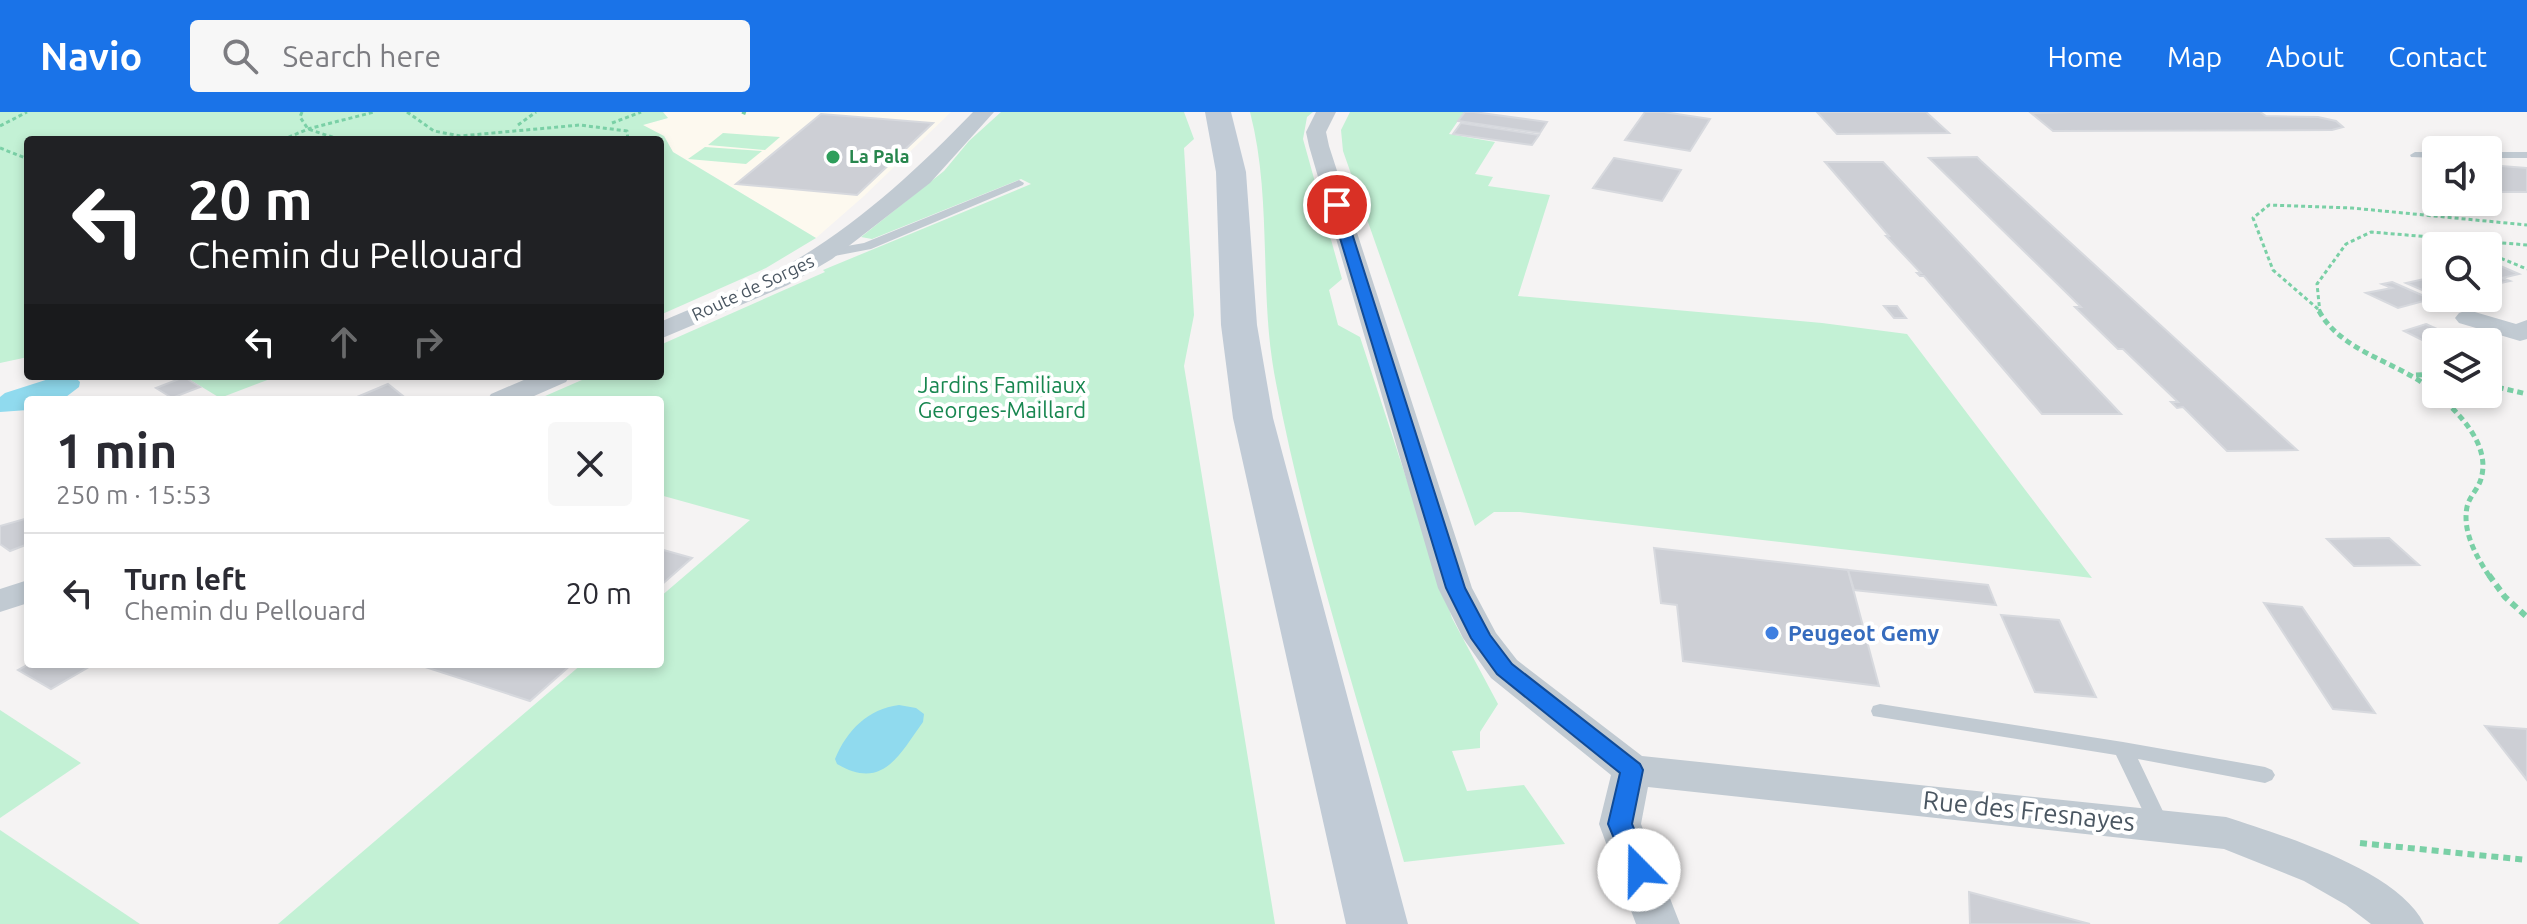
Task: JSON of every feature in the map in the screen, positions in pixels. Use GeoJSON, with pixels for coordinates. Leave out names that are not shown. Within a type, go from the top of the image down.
{"type":"FeatureCollection","features":[{"type":"Feature","properties":{"kind":"main road"},"geometry":{"type":"LineString","coordinates":[[1218,112],[1231,172],[1239,325],[1253,418],[1377,924]]}},
{"type":"Feature","properties":{"kind":"street","name":"Route de Sorges"},"geometry":{"type":"LineString","coordinates":[[664,329],[779,280],[824,254],[922,178],[984,112]]}},
{"type":"Feature","properties":{"kind":"street"},"geometry":{"type":"LineString","coordinates":[[1326,112],[1316,132],[1319,146],[1455,588],[1481,638],[1504,669],[1632,770],[1620,824],[1658,924]]}},
{"type":"Feature","properties":{"kind":"street"},"geometry":{"type":"LineString","coordinates":[[2468,318],[2520,333],[2527,328]]}},
{"type":"Feature","properties":{"kind":"street"},"geometry":{"type":"LineString","coordinates":[[510,396],[547,380]]}},
{"type":"Feature","properties":{"kind":"street"},"geometry":{"type":"LineString","coordinates":[[0,601],[24,592]]}},
{"type":"Feature","properties":{"kind":"street","name":"Rue des Fresnayes"},"geometry":{"type":"LineString","coordinates":[[1632,770],[2226,833],[2311,862],[2378,902],[2402,924]]}},
{"type":"Feature","properties":{"kind":"lane"},"geometry":{"type":"LineString","coordinates":[[2415,155],[2422,155]]}},
{"type":"Feature","properties":{"kind":"lane"},"geometry":{"type":"LineString","coordinates":[[2502,155],[2527,155]]}},
{"type":"Feature","properties":{"kind":"lane"},"geometry":{"type":"LineString","coordinates":[[824,254],[867,246],[1019,183]]}},
{"type":"Feature","properties":{"kind":"lane"},"geometry":{"type":"LineString","coordinates":[[1880,711],[2265,775]]}},
{"type":"Feature","properties":{"kind":"lane"},"geometry":{"type":"LineString","coordinates":[[2123,749],[2160,826]]}},
{"type":"Feature","properties":{"kind":"path"},"geometry":{"type":"LineString","coordinates":[[0,126],[27,112]]}},
{"type":"Feature","properties":{"kind":"path"},"geometry":{"type":"LineString","coordinates":[[302,112],[303,124],[308,129],[329,136]]}},
{"type":"Feature","properties":{"kind":"path"},"geometry":{"type":"LineString","coordinates":[[291,136],[374,112]]}},
{"type":"Feature","properties":{"kind":"path"},"geometry":{"type":"LineString","coordinates":[[407,112],[423,125],[439,132],[464,135],[573,120],[612,123],[627,131],[628,136]]}},
{"type":"Feature","properties":{"kind":"path"},"geometry":{"type":"LineString","coordinates":[[505,129],[525,123],[536,112]]}},
{"type":"Feature","properties":{"kind":"path"},"geometry":{"type":"LineString","coordinates":[[612,123],[643,112]]}},
{"type":"Feature","properties":{"kind":"path"},"geometry":{"type":"LineString","coordinates":[[0,148],[24,157]]}},
{"type":"Feature","properties":{"kind":"path"},"geometry":{"type":"LineString","coordinates":[[2422,381],[2361,351],[2328,327],[2318,309],[2273,270],[2253,218],[2269,205],[2352,208],[2527,225]]}},
{"type":"Feature","properties":{"kind":"path"},"geometry":{"type":"LineString","coordinates":[[2318,309],[2317,284],[2346,244],[2371,232],[2422,235]]}},
{"type":"Feature","properties":{"kind":"path"},"geometry":{"type":"LineString","coordinates":[[2502,243],[2527,245]]}},
{"type":"Feature","properties":{"kind":"path"},"geometry":{"type":"LineString","coordinates":[[2502,259],[2527,269]]}},
{"type":"Feature","properties":{"kind":"path"},"geometry":{"type":"LineString","coordinates":[[2415,375],[2422,375]]}},
{"type":"Feature","properties":{"kind":"path"},"geometry":{"type":"LineString","coordinates":[[2502,388],[2527,394]]}},
{"type":"Feature","properties":{"kind":"path"},"geometry":{"type":"LineString","coordinates":[[2454,408],[2478,440],[2482,475],[2466,508],[2474,554],[2515,609],[2527,617]]}},
{"type":"Feature","properties":{"kind":"path"},"geometry":{"type":"LineString","coordinates":[[2360,843],[2527,860]]}},
{"type":"Feature","properties":{"kind":"shaded area"},"geometry":{"type":"Polygon","coordinates":[[[663,112],[951,112],[816,238],[673,152],[664,136],[642,125],[668,118],[663,112]]]}},
{"type":"Feature","properties":{"kind":"green space"},"geometry":{"type":"Polygon","coordinates":[[[0,112],[663,112],[668,118],[643,125],[664,136],[24,136],[24,358],[0,363],[0,112]]]}},
{"type":"Feature","properties":{"kind":"green space","name":"Jardins Familiaux Georges-Maillard"},"geometry":{"type":"Polygon","coordinates":[[[1001,112],[1184,112],[1194,139],[1184,148],[1194,315],[1184,366],[1275,924],[278,924],[577,668],[664,668],[664,594],[750,520],[664,496],[664,396],[545,396],[582,380],[664,380],[664,343],[825,272],[823,270],[1031,184],[1021,179],[872,239],[861,237],[944,171],[969,141],[1001,112]]]}},
{"type":"Feature","properties":{"kind":"green space"},"geometry":{"type":"Polygon","coordinates":[[[1250,112],[1313,112],[1307,117],[1303,139],[1342,279],[1329,290],[1338,325],[1360,337],[1452,618],[1498,704],[1480,732],[1480,748],[1452,751],[1467,791],[1524,785],[1565,844],[1404,862],[1318,564],[1276,383],[1268,315],[1261,179],[1250,112]]]}},
{"type":"Feature","properties":{"kind":"green space"},"geometry":{"type":"Polygon","coordinates":[[[1350,112],[1464,112],[1449,134],[1495,142],[1475,174],[1493,177],[1488,186],[1550,195],[1518,296],[1822,323],[1907,334],[2092,578],[1520,512],[1494,512],[1475,526],[1343,151],[1341,130],[1350,112]]]}},
{"type":"Feature","properties":{"kind":"green space"},"geometry":{"type":"Polygon","coordinates":[[[723,133],[780,137],[765,150],[708,145],[723,133]]]}},
{"type":"Feature","properties":{"kind":"green space"},"geometry":{"type":"Polygon","coordinates":[[[664,136],[673,152],[816,238],[766,268],[664,313],[664,136]]]}},
{"type":"Feature","properties":{"kind":"green space"},"geometry":{"type":"Polygon","coordinates":[[[705,147],[762,151],[746,164],[688,159],[705,147]]]}},
{"type":"Feature","properties":{"kind":"green space"},"geometry":{"type":"Polygon","coordinates":[[[191,380],[267,380],[225,396],[217,396],[191,380]]]}},
{"type":"Feature","properties":{"kind":"green space"},"geometry":{"type":"Polygon","coordinates":[[[0,710],[81,763],[0,818],[0,710]]]}},
{"type":"Feature","properties":{"kind":"green space"},"geometry":{"type":"Polygon","coordinates":[[[0,830],[140,924],[0,924],[0,830]]]}},
{"type":"Feature","properties":{"kind":"water"},"geometry":{"type":"Polygon","coordinates":[[[46,380],[80,382],[79,387],[67,396],[24,396],[24,410],[0,412],[0,397],[46,380]]]}},
{"type":"Feature","properties":{"kind":"water"},"geometry":{"type":"Polygon","coordinates":[[[899,705],[916,708],[924,714],[923,722],[888,766],[866,773],[837,764],[835,759],[852,730],[868,716],[899,705]]]}},
{"type":"Feature","properties":{"kind":"building"},"geometry":{"type":"Polygon","coordinates":[[[1465,112],[1547,122],[1540,133],[1458,121],[1465,112]]]}},
{"type":"Feature","properties":{"kind":"building"},"geometry":{"type":"Polygon","coordinates":[[[1645,112],[1710,119],[1690,151],[1625,140],[1645,112]]]}},
{"type":"Feature","properties":{"kind":"building"},"geometry":{"type":"Polygon","coordinates":[[[1817,112],[1926,112],[1949,133],[1837,134],[1817,112]]]}},
{"type":"Feature","properties":{"kind":"building"},"geometry":{"type":"Polygon","coordinates":[[[2260,112],[2266,116],[2318,117],[2336,121],[2343,127],[2332,130],[2053,131],[2031,113],[2260,112]]]}},
{"type":"Feature","properties":{"kind":"building","name":"La Pala"},"geometry":{"type":"Polygon","coordinates":[[[821,114],[933,123],[857,195],[736,184],[821,114]]]}},
{"type":"Feature","properties":{"kind":"building"},"geometry":{"type":"Polygon","coordinates":[[[1461,123],[1539,135],[1532,145],[1453,134],[1461,123]]]}},
{"type":"Feature","properties":{"kind":"building"},"geometry":{"type":"Polygon","coordinates":[[[1977,157],[2297,450],[2227,451],[2183,407],[2177,408],[2171,402],[2178,402],[2075,307],[2081,307],[1929,158],[1977,157]]]}},
{"type":"Feature","properties":{"kind":"building"},"geometry":{"type":"Polygon","coordinates":[[[1614,158],[1681,170],[1662,201],[1593,188],[1614,158]]]}},
{"type":"Feature","properties":{"kind":"building"},"geometry":{"type":"Polygon","coordinates":[[[1825,162],[1883,162],[2121,414],[2042,414],[1924,276],[1917,273],[1921,273],[1825,162]]]}},
{"type":"Feature","properties":{"kind":"building"},"geometry":{"type":"Polygon","coordinates":[[[2502,166],[2527,168],[2527,192],[2502,192],[2502,166]]]}},
{"type":"Feature","properties":{"kind":"building"},"geometry":{"type":"Polygon","coordinates":[[[2502,267],[2519,274],[2502,278],[2502,267]]]}},
{"type":"Feature","properties":{"kind":"building"},"geometry":{"type":"Polygon","coordinates":[[[2422,279],[2422,290],[2406,283],[2422,279]]]}},
{"type":"Feature","properties":{"kind":"building"},"geometry":{"type":"Polygon","coordinates":[[[2392,282],[2422,295],[2422,301],[2398,308],[2366,293],[2392,288],[2382,284],[2392,282]]]}},
{"type":"Feature","properties":{"kind":"building"},"geometry":{"type":"Polygon","coordinates":[[[1884,306],[1897,306],[1906,318],[1894,318],[1884,306]]]}},
{"type":"Feature","properties":{"kind":"building"},"geometry":{"type":"Polygon","coordinates":[[[2426,324],[2435,328],[2422,328],[2422,340],[2404,331],[2426,324]]]}},
{"type":"Feature","properties":{"kind":"building"},"geometry":{"type":"Polygon","coordinates":[[[176,380],[189,380],[200,387],[177,396],[169,396],[156,388],[176,380]]]}},
{"type":"Feature","properties":{"kind":"building"},"geometry":{"type":"Polygon","coordinates":[[[388,384],[403,396],[360,396],[388,384]]]}},
{"type":"Feature","properties":{"kind":"building"},"geometry":{"type":"Polygon","coordinates":[[[24,519],[24,546],[10,551],[0,544],[0,526],[24,519]]]}},
{"type":"Feature","properties":{"kind":"building"},"geometry":{"type":"Polygon","coordinates":[[[2389,538],[2419,565],[2354,566],[2327,539],[2389,538]]]}},
{"type":"Feature","properties":{"kind":"building","name":"Peugeot Gemy"},"geometry":{"type":"Polygon","coordinates":[[[1654,548],[1848,570],[1879,686],[1683,661],[1677,605],[1661,603],[1654,548]]]}},
{"type":"Feature","properties":{"kind":"building"},"geometry":{"type":"Polygon","coordinates":[[[664,550],[692,558],[664,582],[664,550]]]}},
{"type":"Feature","properties":{"kind":"building"},"geometry":{"type":"Polygon","coordinates":[[[1848,570],[1988,585],[1996,605],[1854,590],[1848,570]]]}},
{"type":"Feature","properties":{"kind":"building"},"geometry":{"type":"Polygon","coordinates":[[[2264,603],[2302,607],[2375,713],[2333,709],[2264,603]]]}},
{"type":"Feature","properties":{"kind":"building"},"geometry":{"type":"Polygon","coordinates":[[[2001,615],[2059,620],[2096,697],[2035,692],[2001,615]]]}},
{"type":"Feature","properties":{"kind":"building"},"geometry":{"type":"Polygon","coordinates":[[[24,667],[87,668],[51,689],[18,670],[24,667]]]}},
{"type":"Feature","properties":{"kind":"building"},"geometry":{"type":"Polygon","coordinates":[[[428,668],[567,668],[530,701],[428,668]]]}},
{"type":"Feature","properties":{"kind":"building"},"geometry":{"type":"Polygon","coordinates":[[[2485,726],[2527,729],[2527,780],[2485,726]]]}},
{"type":"Feature","properties":{"kind":"building"},"geometry":{"type":"Polygon","coordinates":[[[1969,892],[2090,924],[1970,924],[1969,892]]]}},
{"type":"Feature","properties":{"kind":"place","name":"La Pala"},"geometry":{"type":"Point","coordinates":[833,157]}},
{"type":"Feature","properties":{"kind":"place","name":"Peugeot Gemy"},"geometry":{"type":"Point","coordinates":[1772,633]}},
{"type":"Feature","properties":{"kind":"route"},"geometry":{"type":"LineString","coordinates":[[1337,205],[1455,588],[1481,638],[1504,669],[1632,770],[1620,824],[1639,870]]}}]}
